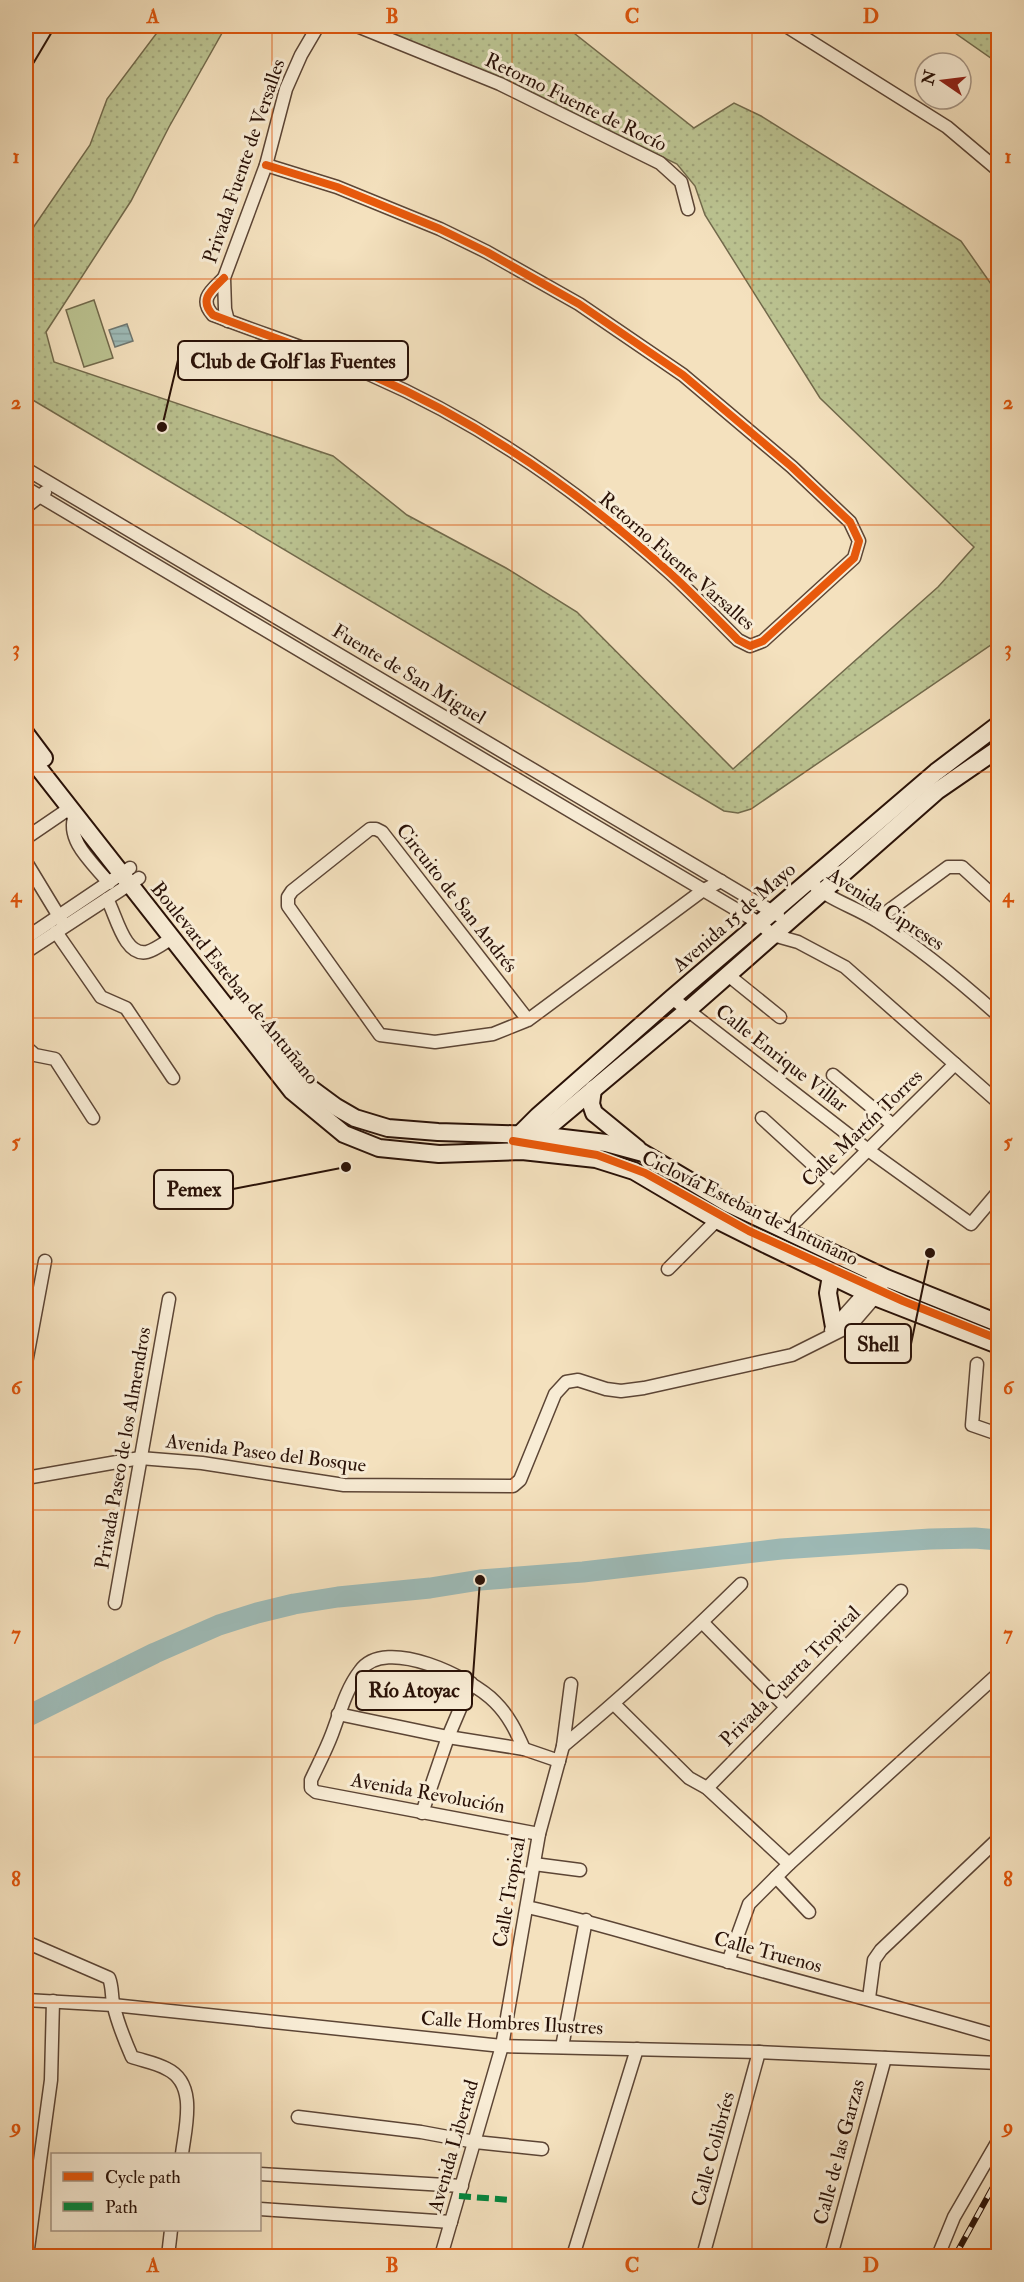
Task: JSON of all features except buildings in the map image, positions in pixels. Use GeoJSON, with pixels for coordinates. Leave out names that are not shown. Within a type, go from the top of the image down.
{"type":"FeatureCollection","features":[{"type":"Feature","properties":{"kind":"main road"},"geometry":{"type":"LineString","coordinates":[[26,58],[45,26]]}},
{"type":"Feature","properties":{"kind":"main road","name":"Avenida 15 de Mayo"},"geometry":{"type":"LineString","coordinates":[[516,1145],[538,1135],[688,1010],[786,923],[815,887],[936,772],[999,725]]}},
{"type":"Feature","properties":{"kind":"main road","name":"Boulevard Esteban de Antuñano"},"geometry":{"type":"LineString","coordinates":[[26,734],[126,878],[298,1079],[336,1107],[355,1118],[388,1128],[438,1132],[516,1145],[596,1159],[634,1171],[717,1220],[831,1276],[870,1294],[999,1345]]}},
{"type":"Feature","properties":{"kind":"main road","name":"Avenida 15 de Mayo"},"geometry":{"type":"LineString","coordinates":[[516,1145],[538,1116],[773,911],[815,887],[937,790],[999,749]]}},
{"type":"Feature","properties":{"kind":"main road","name":"Boulevard Esteban de Antuñano"},"geometry":{"type":"LineString","coordinates":[[26,752],[292,1091],[344,1134],[379,1148],[439,1154],[516,1145]]}},
{"type":"Feature","properties":{"kind":"main road"},"geometry":{"type":"LineString","coordinates":[[593,1089],[591,1104],[594,1113],[643,1153],[727,1203],[882,1275],[999,1323]]}},
{"type":"Feature","properties":{"kind":"main road"},"geometry":{"type":"LineString","coordinates":[[538,1135],[606,1143],[643,1153]]}},
{"type":"Feature","properties":{"kind":"main road"},"geometry":{"type":"LineString","coordinates":[[829,1332],[828,1293],[831,1276]]}},
{"type":"Feature","properties":{"kind":"street","name":"Privada Fuente de Versalles"},"geometry":{"type":"LineString","coordinates":[[228,321],[225,309],[224,278],[266,165],[286,89],[301,55],[318,26]]}},
{"type":"Feature","properties":{"kind":"street","name":"Retorno Fuente de Rocío"},"geometry":{"type":"LineString","coordinates":[[357,26],[500,84],[660,163],[681,182],[688,209]]}},
{"type":"Feature","properties":{"kind":"street"},"geometry":{"type":"LineString","coordinates":[[786,26],[946,127],[999,170]]}},
{"type":"Feature","properties":{"kind":"street","name":"Retorno Fuente Varsalles"},"geometry":{"type":"LineString","coordinates":[[228,321],[372,375],[437,407],[519,455],[596,510],[670,573],[738,640],[750,646],[763,641],[854,558],[859,541],[850,522],[792,467],[683,375],[579,304],[487,252],[440,229],[337,187],[266,165]]}},
{"type":"Feature","properties":{"kind":"street","name":"Privada Fuente de Versalles"},"geometry":{"type":"LineString","coordinates":[[224,278],[210,292],[206,301],[207,308],[213,315],[228,321]]}},
{"type":"Feature","properties":{"kind":"street","name":"Fuente de San Miguel"},"geometry":{"type":"LineString","coordinates":[[26,469],[773,911],[786,923],[798,942]]}},
{"type":"Feature","properties":{"kind":"street"},"geometry":{"type":"LineString","coordinates":[[26,507],[53,486]]}},
{"type":"Feature","properties":{"kind":"street","name":"Fuente de San Miguel"},"geometry":{"type":"LineString","coordinates":[[26,488],[759,923],[773,935]]}},
{"type":"Feature","properties":{"kind":"street"},"geometry":{"type":"LineString","coordinates":[[26,838],[73,812]]}},
{"type":"Feature","properties":{"kind":"street","name":"Circuito de San Andrés"},"geometry":{"type":"LineString","coordinates":[[528,1020],[382,832],[370,829],[292,891],[288,897],[288,906],[380,1035],[435,1042],[493,1034],[528,1020],[702,891],[721,881]]}},
{"type":"Feature","properties":{"kind":"street"},"geometry":{"type":"LineString","coordinates":[[26,862],[101,997],[126,1008],[173,1078]]}},
{"type":"Feature","properties":{"kind":"street"},"geometry":{"type":"LineString","coordinates":[[876,920],[948,867],[962,867],[999,900]]}},
{"type":"Feature","properties":{"kind":"street"},"geometry":{"type":"LineString","coordinates":[[26,938],[60,925],[107,899],[126,878]]}},
{"type":"Feature","properties":{"kind":"street"},"geometry":{"type":"LineString","coordinates":[[26,952],[126,878]]}},
{"type":"Feature","properties":{"kind":"street","name":"Avenida Cipreses"},"geometry":{"type":"LineString","coordinates":[[815,887],[840,904],[876,920],[959,981],[999,1015]]}},
{"type":"Feature","properties":{"kind":"street"},"geometry":{"type":"LineString","coordinates":[[107,899],[125,940],[135,951],[143,953],[150,951],[172,938]]}},
{"type":"Feature","properties":{"kind":"street"},"geometry":{"type":"LineString","coordinates":[[773,935],[798,942],[845,967],[999,1102]]}},
{"type":"Feature","properties":{"kind":"street"},"geometry":{"type":"LineString","coordinates":[[728,975],[780,1017]]}},
{"type":"Feature","properties":{"kind":"street","name":"Calle Enrique Villar"},"geometry":{"type":"LineString","coordinates":[[672,998],[868,1150],[971,1224],[999,1192]]}},
{"type":"Feature","properties":{"kind":"street"},"geometry":{"type":"LineString","coordinates":[[26,1047],[35,1055],[55,1059],[93,1118]]}},
{"type":"Feature","properties":{"kind":"street","name":"Calle Martín Torres"},"geometry":{"type":"LineString","coordinates":[[797,1220],[955,1064]]}},
{"type":"Feature","properties":{"kind":"street"},"geometry":{"type":"LineString","coordinates":[[833,1075],[893,1125]]}},
{"type":"Feature","properties":{"kind":"street"},"geometry":{"type":"LineString","coordinates":[[762,1118],[833,1183]]}},
{"type":"Feature","properties":{"kind":"street"},"geometry":{"type":"LineString","coordinates":[[668,1269],[717,1220]]}},
{"type":"Feature","properties":{"kind":"street"},"geometry":{"type":"LineString","coordinates":[[26,1363],[45,1261]]}},
{"type":"Feature","properties":{"kind":"street","name":"Avenida Paseo del Bosque"},"geometry":{"type":"LineString","coordinates":[[26,1478],[140,1458],[202,1463],[344,1485],[513,1486],[520,1480],[555,1394],[566,1382],[578,1380],[621,1391],[645,1388],[792,1355],[829,1332],[870,1294],[882,1275]]}},
{"type":"Feature","properties":{"kind":"street","name":"Privada Paseo de los Almendros"},"geometry":{"type":"LineString","coordinates":[[115,1603],[169,1299]]}},
{"type":"Feature","properties":{"kind":"street"},"geometry":{"type":"LineString","coordinates":[[977,1364],[972,1425],[999,1434]]}},
{"type":"Feature","properties":{"kind":"street"},"geometry":{"type":"LineString","coordinates":[[563,1746],[614,1704],[703,1623],[741,1584]]}},
{"type":"Feature","properties":{"kind":"street","name":"Privada Cuarta Tropical"},"geometry":{"type":"LineString","coordinates":[[707,1788],[901,1591]]}},
{"type":"Feature","properties":{"kind":"street"},"geometry":{"type":"LineString","coordinates":[[703,1623],[786,1707]]}},
{"type":"Feature","properties":{"kind":"street"},"geometry":{"type":"LineString","coordinates":[[524,1749],[510,1719],[494,1701],[471,1683],[430,1664],[386,1656],[372,1659],[360,1670],[339,1714],[447,1737],[524,1749],[559,1761]]}},
{"type":"Feature","properties":{"kind":"street"},"geometry":{"type":"LineString","coordinates":[[729,1962],[749,1904],[789,1864],[999,1674]]}},
{"type":"Feature","properties":{"kind":"street"},"geometry":{"type":"LineString","coordinates":[[422,1813],[447,1737],[471,1683]]}},
{"type":"Feature","properties":{"kind":"street","name":"Calle Tropical"},"geometry":{"type":"LineString","coordinates":[[502,2046],[539,1834],[563,1746],[571,1684]]}},
{"type":"Feature","properties":{"kind":"street"},"geometry":{"type":"LineString","coordinates":[[614,1704],[689,1778],[707,1788],[789,1864]]}},
{"type":"Feature","properties":{"kind":"street","name":"Avenida Revolución"},"geometry":{"type":"LineString","coordinates":[[339,1714],[311,1780],[311,1788],[316,1792],[539,1834]]}},
{"type":"Feature","properties":{"kind":"street"},"geometry":{"type":"LineString","coordinates":[[869,1998],[874,1960],[881,1950],[999,1839]]}},
{"type":"Feature","properties":{"kind":"street"},"geometry":{"type":"LineString","coordinates":[[534,1864],[580,1870]]}},
{"type":"Feature","properties":{"kind":"street"},"geometry":{"type":"LineString","coordinates":[[776,1877],[809,1912]]}},
{"type":"Feature","properties":{"kind":"street","name":"Calle Truenos"},"geometry":{"type":"LineString","coordinates":[[527,1907],[586,1920],[999,2036]]}},
{"type":"Feature","properties":{"kind":"street"},"geometry":{"type":"LineString","coordinates":[[562,2048],[586,1920]]}},
{"type":"Feature","properties":{"kind":"street"},"geometry":{"type":"LineString","coordinates":[[26,1942],[109,1978],[113,2005],[132,2057],[169,2069],[183,2084],[188,2111],[182,2153]]}},
{"type":"Feature","properties":{"kind":"street","name":"Calle Hombres Ilustres"},"geometry":{"type":"LineString","coordinates":[[26,2000],[113,2005],[502,2046],[759,2052],[999,2063]]}},
{"type":"Feature","properties":{"kind":"street"},"geometry":{"type":"LineString","coordinates":[[27,2256],[51,2080],[53,2001]]}},
{"type":"Feature","properties":{"kind":"street","name":"Avenida Libertad"},"geometry":{"type":"LineString","coordinates":[[441,2256],[502,2046]]}},
{"type":"Feature","properties":{"kind":"street"},"geometry":{"type":"LineString","coordinates":[[573,2256],[637,2049]]}},
{"type":"Feature","properties":{"kind":"street","name":"Calle Colibríes"},"geometry":{"type":"LineString","coordinates":[[704,2256],[759,2052]]}},
{"type":"Feature","properties":{"kind":"street","name":"Calle de las Garzas"},"geometry":{"type":"LineString","coordinates":[[831,2256],[885,2058]]}},
{"type":"Feature","properties":{"kind":"street"},"geometry":{"type":"LineString","coordinates":[[298,2117],[542,2149]]}},
{"type":"Feature","properties":{"kind":"street"},"geometry":{"type":"LineString","coordinates":[[938,2256],[954,2217],[999,2141]]}},
{"type":"Feature","properties":{"kind":"street"},"geometry":{"type":"LineString","coordinates":[[261,2174],[462,2186]]}},
{"type":"Feature","properties":{"kind":"street"},"geometry":{"type":"LineString","coordinates":[[261,2209],[451,2222]]}},
{"type":"Feature","properties":{"kind":"street"},"geometry":{"type":"LineString","coordinates":[[168,2256],[171,2231]]}},
{"type":"Feature","properties":{"kind":"green space"},"geometry":{"type":"Polygon","coordinates":[[[162,26],[226,26],[169,127],[131,201],[46,332],[54,362],[333,456],[407,515],[506,568],[577,612],[733,769],[938,587],[974,547],[820,398],[705,215],[695,186],[677,164],[494,75],[367,26],[565,26],[694,128],[734,103],[761,116],[961,241],[998,294],[998,640],[751,809],[738,813],[724,811],[26,396],[26,238],[90,145],[107,99],[162,26]]]}},
{"type":"Feature","properties":{"kind":"green space"},"geometry":{"type":"Polygon","coordinates":[[[945,26],[998,26],[998,63],[945,26]]]}},
{"type":"Feature","properties":{"kind":"green space"},"geometry":{"type":"Polygon","coordinates":[[[94,300],[113,358],[84,367],[66,310],[94,300]]]}},
{"type":"Feature","properties":{"kind":"water"},"geometry":{"type":"Polygon","coordinates":[[[127,324],[133,341],[115,347],[109,330],[127,324]]]}},
{"type":"Feature","properties":{"kind":"water"},"geometry":{"type":"Polygon","coordinates":[[[998,474],[998,535],[991,487],[994,476],[998,474]]]}},
{"type":"Feature","properties":{"kind":"waterway"},"geometry":{"type":"LineString","coordinates":[[26,1717],[155,1653],[219,1625],[294,1604],[480,1580],[583,1572],[781,1549],[930,1539],[998,1540]]}},
{"type":"Feature","properties":{"kind":"railway"},"geometry":{"type":"LineString","coordinates":[[955,2256],[998,2178]]}},
{"type":"Feature","properties":{"kind":"marked path"},"geometry":{"type":"LineString","coordinates":[[459,2196],[510,2200]]}},
{"type":"Feature","properties":{"kind":"cycle path"},"geometry":{"type":"LineString","coordinates":[[224,278],[208,295],[207,304],[213,315],[371,375],[490,437],[565,488],[636,543],[696,597],[738,640],[750,646],[763,641],[854,558],[859,541],[850,522],[792,467],[683,375],[579,304],[487,252],[440,229],[337,187],[266,165]]}},
{"type":"Feature","properties":{"kind":"cycle path","name":"Ciclovía Esteban de Antuñano"},"geometry":{"type":"LineString","coordinates":[[513,1141],[597,1155],[645,1173],[749,1231],[903,1301],[998,1339]]}},
{"type":"Feature","properties":{"kind":"place","name":"Club de Golf las Fuentes"},"geometry":{"type":"Point","coordinates":[162,427]}},
{"type":"Feature","properties":{"kind":"place","name":"Pemex"},"geometry":{"type":"Point","coordinates":[346,1167]}},
{"type":"Feature","properties":{"kind":"place","name":"Shell"},"geometry":{"type":"Point","coordinates":[930,1253]}},
{"type":"Feature","properties":{"kind":"place","name":"Río Atoyac"},"geometry":{"type":"Point","coordinates":[480,1580]}}]}
